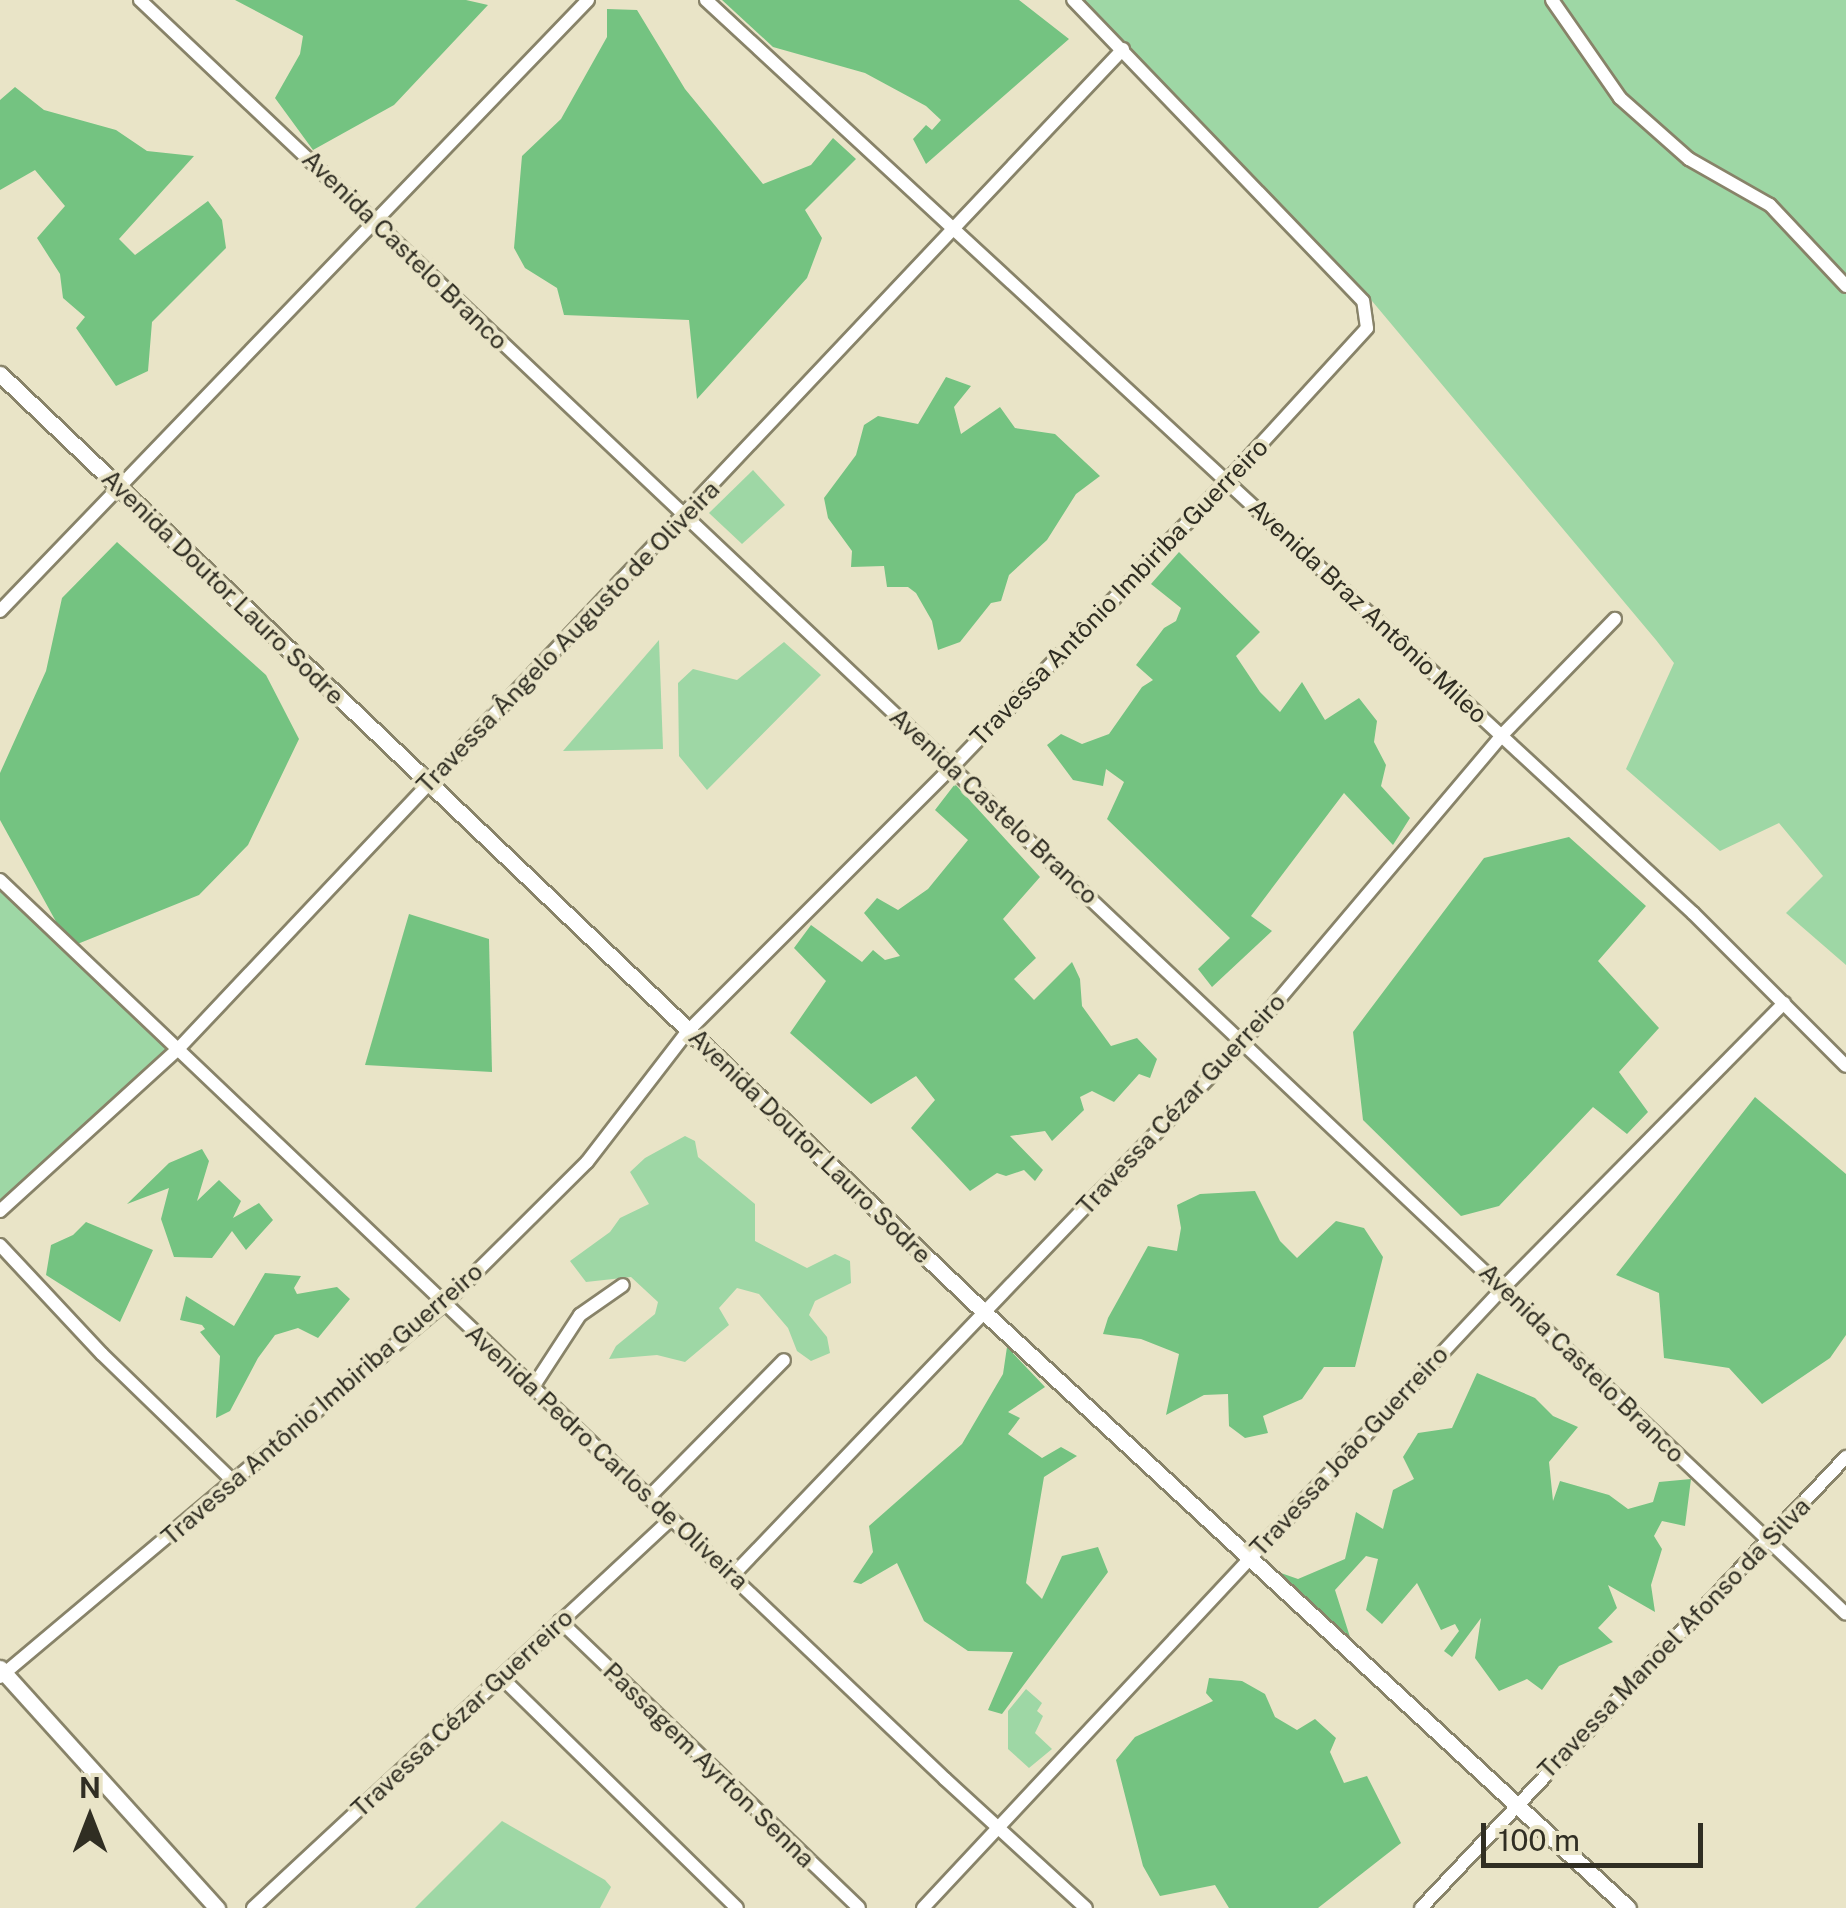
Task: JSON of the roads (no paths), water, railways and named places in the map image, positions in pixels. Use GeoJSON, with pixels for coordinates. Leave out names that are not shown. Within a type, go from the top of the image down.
{"type":"FeatureCollection","features":[{"type":"Feature","properties":{"kind":"street","name":"Avenida Castelo Branco"},"geometry":{"type":"LineString","coordinates":[[140,0],[1504,1286],[1846,1614]]}},
{"type":"Feature","properties":{"kind":"street"},"geometry":{"type":"LineString","coordinates":[[0,611],[117,486],[377,224],[588,0]]}},
{"type":"Feature","properties":{"kind":"street","name":"Avenida Braz Antônio Mileo"},"geometry":{"type":"LineString","coordinates":[[706,0],[1502,735],[1846,1066]]}},
{"type":"Feature","properties":{"kind":"street"},"geometry":{"type":"LineString","coordinates":[[1073,0],[1123,49]]}},
{"type":"Feature","properties":{"kind":"street"},"geometry":{"type":"LineString","coordinates":[[1552,0],[1620,98],[1688,159],[1770,205],[1846,286]]}},
{"type":"Feature","properties":{"kind":"street","name":"Travessa Ângelo Augusto de Oliveira"},"geometry":{"type":"LineString","coordinates":[[0,1212],[180,1047],[1123,49]]}},
{"type":"Feature","properties":{"kind":"street","name":"Travessa Antônio Imbiriba Guerreiro"},"geometry":{"type":"LineString","coordinates":[[2,1673],[235,1483],[444,1303],[587,1162],[688,1030],[954,766],[1227,482],[1367,328],[1362,301],[1123,49]]}},
{"type":"Feature","properties":{"kind":"street","name":"Avenida Doutor Lauro Sodre"},"geometry":{"type":"LineString","coordinates":[[0,374],[574,917],[984,1313],[1518,1802],[1628,1908]]}},
{"type":"Feature","properties":{"kind":"street","name":"Travessa Cézar Guerreiro"},"geometry":{"type":"LineString","coordinates":[[732,1576],[1242,1043],[1502,735],[1615,619]]}},
{"type":"Feature","properties":{"kind":"street","name":"Avenida Pedro Carlos de Oliveira"},"geometry":{"type":"LineString","coordinates":[[0,880],[1086,1908]]}},
{"type":"Feature","properties":{"kind":"street","name":"Travessa João Guerreiro"},"geometry":{"type":"LineString","coordinates":[[924,1908],[1504,1286],[1784,1003]]}},
{"type":"Feature","properties":{"kind":"street"},"geometry":{"type":"LineString","coordinates":[[0,1245],[102,1354],[235,1483]]}},
{"type":"Feature","properties":{"kind":"street"},"geometry":{"type":"LineString","coordinates":[[533,1387],[580,1315],[623,1285]]}},
{"type":"Feature","properties":{"kind":"street"},"geometry":{"type":"LineString","coordinates":[[649,1498],[784,1360]]}},
{"type":"Feature","properties":{"kind":"street","name":"Travessa Manoel Afonso da Silva"},"geometry":{"type":"LineString","coordinates":[[1421,1908],[1846,1457]]}},
{"type":"Feature","properties":{"kind":"street","name":"Travessa Cézar Guerreiro"},"geometry":{"type":"LineString","coordinates":[[253,1908],[671,1519]]}},
{"type":"Feature","properties":{"kind":"street","name":"Passagem Ayrton Senna"},"geometry":{"type":"LineString","coordinates":[[560,1621],[859,1908]]}},
{"type":"Feature","properties":{"kind":"street"},"geometry":{"type":"LineString","coordinates":[[2,1673],[216,1908]]}},
{"type":"Feature","properties":{"kind":"street"},"geometry":{"type":"LineString","coordinates":[[501,1677],[737,1908]]}}]}
